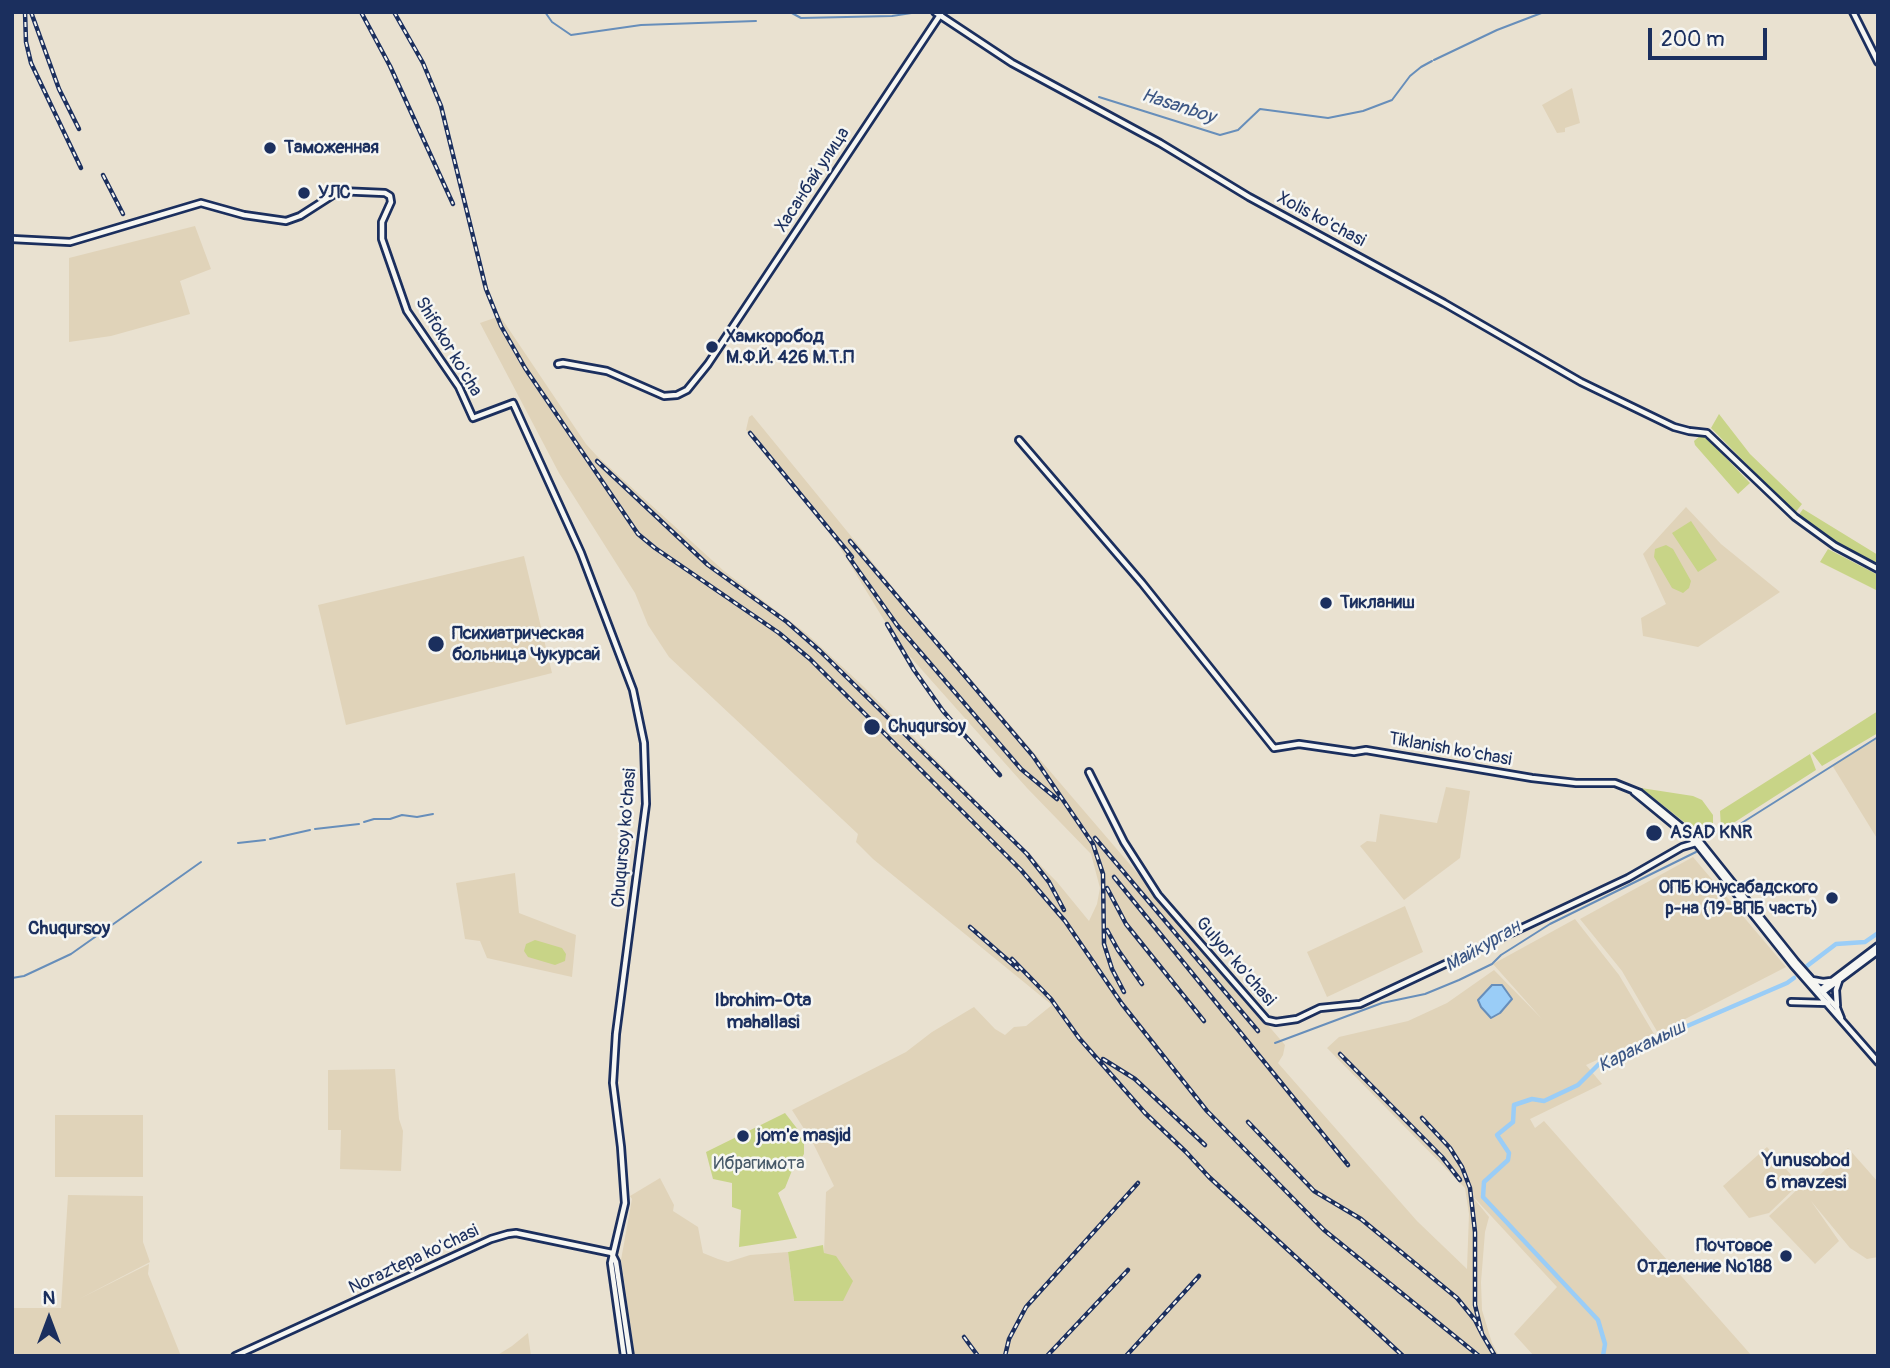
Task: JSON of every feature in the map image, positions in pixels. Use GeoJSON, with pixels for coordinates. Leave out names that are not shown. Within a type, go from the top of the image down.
{"type":"FeatureCollection","features":[{"type":"Feature","properties":{"kind":"street"},"geometry":{"type":"LineString","coordinates":[[1853,12],[1878,62]]}},
{"type":"Feature","properties":{"kind":"street","name":"Хасанбай улица"},"geometry":{"type":"LineString","coordinates":[[558,364],[607,371],[664,396],[687,390],[708,364],[939,13]]}},
{"type":"Feature","properties":{"kind":"street","name":"Xolis ko'chasi"},"geometry":{"type":"LineString","coordinates":[[939,13],[1012,63],[1581,382],[1674,427],[1709,434],[1795,517],[1835,546],[1878,569]]}},
{"type":"Feature","properties":{"kind":"street","name":"Shifokor ko'cha"},"geometry":{"type":"LineString","coordinates":[[12,239],[70,242],[204,203],[244,215],[286,221],[300,216],[335,193],[348,190],[387,194],[391,199],[382,222],[382,236],[407,311],[460,387],[473,418],[513,403]]}},
{"type":"Feature","properties":{"kind":"street","name":"Chuqursoy ko'chasi"},"geometry":{"type":"LineString","coordinates":[[513,403],[581,553],[634,690],[644,743],[646,804],[613,1073],[613,1098],[620,1130],[625,1194],[624,1212],[612,1253]]}},
{"type":"Feature","properties":{"kind":"street","name":"Tiklanish ko'chasi"},"geometry":{"type":"LineString","coordinates":[[1019,440],[1076,505],[1274,748],[1299,744],[1354,752],[1366,750],[1532,778],[1625,786],[1640,793],[1698,842]]}},
{"type":"Feature","properties":{"kind":"street","name":"Gulyor ko'chasi"},"geometry":{"type":"LineString","coordinates":[[1089,772],[1124,842],[1158,895],[1267,1020],[1276,1022],[1297,1019],[1320,1008],[1360,1004],[1628,878],[1682,847],[1698,842]]}},
{"type":"Feature","properties":{"kind":"street"},"geometry":{"type":"LineString","coordinates":[[1698,842],[1795,964],[1837,1008]]}},
{"type":"Feature","properties":{"kind":"street"},"geometry":{"type":"LineString","coordinates":[[1821,991],[1878,948]]}},
{"type":"Feature","properties":{"kind":"street"},"geometry":{"type":"LineString","coordinates":[[1809,979],[1823,982],[1839,979]]}},
{"type":"Feature","properties":{"kind":"street"},"geometry":{"type":"LineString","coordinates":[[1839,979],[1836,990],[1837,1008],[1841,1018]]}},
{"type":"Feature","properties":{"kind":"street"},"geometry":{"type":"LineString","coordinates":[[1821,991],[1878,1062]]}},
{"type":"Feature","properties":{"kind":"street"},"geometry":{"type":"LineString","coordinates":[[1791,1002],[1828,1003]]}},
{"type":"Feature","properties":{"kind":"street","name":"Noraztepa ko'chasi"},"geometry":{"type":"LineString","coordinates":[[235,1356],[508,1234],[530,1235],[612,1253]]}},
{"type":"Feature","properties":{"kind":"street"},"geometry":{"type":"LineString","coordinates":[[612,1253],[611,1263],[624,1356]]}},
{"type":"Feature","properties":{"kind":"street"},"geometry":{"type":"LineString","coordinates":[[612,1253],[616,1262],[630,1356]]}},
{"type":"Feature","properties":{"kind":"shaded area"},"geometry":{"type":"Polygon","coordinates":[[[1572,88],[1580,123],[1565,128],[1565,132],[1557,133],[1542,105],[1572,88]]]}},
{"type":"Feature","properties":{"kind":"shaded area"},"geometry":{"type":"Polygon","coordinates":[[[195,226],[211,269],[180,281],[190,314],[111,336],[69,342],[69,258],[195,226]]]}},
{"type":"Feature","properties":{"kind":"shaded area"},"geometry":{"type":"Polygon","coordinates":[[[500,316],[586,444],[597,456],[724,571],[807,634],[863,686],[1057,882],[1089,921],[1097,904],[1100,888],[1091,854],[1027,788],[898,643],[834,538],[746,430],[752,415],[909,607],[1285,1045],[1278,1063],[1417,1221],[1467,1269],[1469,1214],[1465,1188],[1327,1048],[1339,1037],[1408,1021],[1447,1003],[1494,970],[1542,1019],[1493,964],[1575,919],[1619,975],[1654,1034],[1586,1065],[1602,1084],[1530,1119],[1535,1128],[1544,1121],[1752,1356],[1534,1356],[1514,1334],[1557,1287],[1467,1190],[1489,1217],[1485,1232],[1481,1282],[1482,1310],[1499,1356],[635,1356],[621,1260],[632,1199],[630,1196],[660,1178],[674,1205],[673,1211],[698,1227],[703,1253],[718,1259],[728,1262],[750,1255],[788,1252],[794,1301],[824,1253],[826,1192],[834,1186],[813,1143],[792,1110],[906,1052],[932,1032],[974,1007],[995,1029],[1005,1035],[1014,1027],[1026,1026],[1052,1005],[873,859],[856,842],[858,834],[669,657],[648,625],[635,593],[559,473],[480,323],[500,316]]]}},
{"type":"Feature","properties":{"kind":"shaded area"},"geometry":{"type":"Polygon","coordinates":[[[1686,507],[1721,544],[1780,592],[1698,647],[1643,636],[1641,618],[1666,604],[1643,554],[1686,507]]]}},
{"type":"Feature","properties":{"kind":"shaded area","name":"Психиатрическая больница Чукурсай"},"geometry":{"type":"Polygon","coordinates":[[[524,556],[552,673],[346,725],[318,605],[524,556]]]}},
{"type":"Feature","properties":{"kind":"shaded area"},"geometry":{"type":"Polygon","coordinates":[[[1878,738],[1878,840],[1832,765],[1878,738]]]}},
{"type":"Feature","properties":{"kind":"shaded area"},"geometry":{"type":"Polygon","coordinates":[[[1446,787],[1470,791],[1460,858],[1404,900],[1360,846],[1367,841],[1376,842],[1380,814],[1437,823],[1446,787]]]}},
{"type":"Feature","properties":{"kind":"shaded area"},"geometry":{"type":"Polygon","coordinates":[[[1693,857],[1786,967],[1658,1033],[1622,971],[1580,919],[1693,857]]]}},
{"type":"Feature","properties":{"kind":"shaded area"},"geometry":{"type":"Polygon","coordinates":[[[515,873],[519,913],[576,935],[572,977],[487,958],[480,941],[465,939],[456,883],[515,873]]]}},
{"type":"Feature","properties":{"kind":"shaded area"},"geometry":{"type":"Polygon","coordinates":[[[1405,906],[1423,952],[1327,997],[1307,952],[1405,906]]]}},
{"type":"Feature","properties":{"kind":"shaded area"},"geometry":{"type":"Polygon","coordinates":[[[395,1069],[399,1119],[403,1131],[401,1171],[340,1169],[341,1130],[328,1130],[328,1070],[395,1069]]]}},
{"type":"Feature","properties":{"kind":"shaded area"},"geometry":{"type":"Polygon","coordinates":[[[55,1115],[143,1115],[143,1177],[55,1177],[55,1115]]]}},
{"type":"Feature","properties":{"kind":"shaded area"},"geometry":{"type":"Polygon","coordinates":[[[1767,1147],[1799,1184],[1769,1213],[1749,1218],[1723,1186],[1767,1147]]]}},
{"type":"Feature","properties":{"kind":"shaded area"},"geometry":{"type":"Polygon","coordinates":[[[1848,1148],[1878,1182],[1878,1257],[1867,1259],[1850,1248],[1811,1201],[1839,1241],[1815,1264],[1769,1216],[1800,1187],[1803,1191],[1848,1148]]]}},
{"type":"Feature","properties":{"kind":"shaded area"},"geometry":{"type":"Polygon","coordinates":[[[68,1195],[143,1196],[143,1242],[150,1262],[79,1299],[149,1264],[148,1274],[181,1356],[12,1356],[12,1308],[61,1308],[68,1195]]]}},
{"type":"Feature","properties":{"kind":"shaded area"},"geometry":{"type":"Polygon","coordinates":[[[528,1333],[531,1356],[496,1356],[512,1346],[528,1333]]]}},
{"type":"Feature","properties":{"kind":"green space"},"geometry":{"type":"Polygon","coordinates":[[[1719,414],[1750,454],[1802,504],[1795,513],[1711,428],[1719,414]]]}},
{"type":"Feature","properties":{"kind":"green space"},"geometry":{"type":"Polygon","coordinates":[[[1701,435],[1750,483],[1738,494],[1695,445],[1694,441],[1701,435]]]}},
{"type":"Feature","properties":{"kind":"green space"},"geometry":{"type":"Polygon","coordinates":[[[1803,509],[1878,555],[1878,564],[1829,539],[1798,516],[1803,509]]]}},
{"type":"Feature","properties":{"kind":"green space"},"geometry":{"type":"Polygon","coordinates":[[[1691,521],[1717,560],[1698,572],[1672,533],[1691,521]]]}},
{"type":"Feature","properties":{"kind":"green space"},"geometry":{"type":"Polygon","coordinates":[[[1666,545],[1673,549],[1691,581],[1689,588],[1683,593],[1672,588],[1654,557],[1655,549],[1666,545]]]}},
{"type":"Feature","properties":{"kind":"green space"},"geometry":{"type":"Polygon","coordinates":[[[1828,549],[1878,575],[1878,591],[1820,562],[1828,549]]]}},
{"type":"Feature","properties":{"kind":"green space"},"geometry":{"type":"Polygon","coordinates":[[[1878,711],[1878,733],[1822,766],[1812,753],[1878,711]]]}},
{"type":"Feature","properties":{"kind":"green space"},"geometry":{"type":"Polygon","coordinates":[[[1810,754],[1816,770],[1724,829],[1721,828],[1720,811],[1810,754]]]}},
{"type":"Feature","properties":{"kind":"green space"},"geometry":{"type":"Polygon","coordinates":[[[1641,788],[1693,796],[1702,800],[1713,815],[1713,832],[1708,835],[1698,833],[1641,788]]]}},
{"type":"Feature","properties":{"kind":"green space"},"geometry":{"type":"Polygon","coordinates":[[[535,940],[562,948],[566,954],[565,961],[555,965],[528,957],[524,951],[526,944],[535,940]]]}},
{"type":"Feature","properties":{"kind":"green space","name":"Ибрагимота"},"geometry":{"type":"Polygon","coordinates":[[[785,1113],[804,1142],[804,1154],[796,1168],[793,1168],[785,1188],[778,1193],[797,1238],[739,1247],[741,1210],[732,1207],[732,1183],[713,1179],[706,1152],[785,1113]]]}},
{"type":"Feature","properties":{"kind":"green space"},"geometry":{"type":"Polygon","coordinates":[[[823,1245],[824,1253],[836,1256],[853,1281],[843,1301],[794,1301],[788,1252],[823,1245]]]}},
{"type":"Feature","properties":{"kind":"water"},"geometry":{"type":"Polygon","coordinates":[[[1492,985],[1502,985],[1512,999],[1500,1013],[1491,1018],[1478,1000],[1492,985]]]}},
{"type":"Feature","properties":{"kind":"waterway","name":"Hasanboy"},"geometry":{"type":"LineString","coordinates":[[545,12],[552,22],[571,35],[641,25],[756,21]]}},
{"type":"Feature","properties":{"kind":"waterway","name":"Hasanboy"},"geometry":{"type":"LineString","coordinates":[[790,12],[801,18],[892,16],[918,12]]}},
{"type":"Feature","properties":{"kind":"waterway","name":"Hasanboy"},"geometry":{"type":"LineString","coordinates":[[1434,60],[1497,30],[1544,12]]}},
{"type":"Feature","properties":{"kind":"waterway","name":"Hasanboy"},"geometry":{"type":"LineString","coordinates":[[1099,97],[1220,135],[1238,130],[1260,109],[1328,118],[1363,111],[1392,100],[1410,76],[1432,61]]}},
{"type":"Feature","properties":{"kind":"waterway","name":"Майкурган"},"geometry":{"type":"LineString","coordinates":[[1721,836],[1878,737]]}},
{"type":"Feature","properties":{"kind":"waterway"},"geometry":{"type":"LineString","coordinates":[[364,822],[402,815],[417,817],[433,814]]}},
{"type":"Feature","properties":{"kind":"waterway"},"geometry":{"type":"LineString","coordinates":[[315,829],[359,824]]}},
{"type":"Feature","properties":{"kind":"waterway"},"geometry":{"type":"LineString","coordinates":[[270,839],[310,830]]}},
{"type":"Feature","properties":{"kind":"waterway"},"geometry":{"type":"LineString","coordinates":[[238,843],[265,840]]}},
{"type":"Feature","properties":{"kind":"waterway","name":"Майкурган"},"geometry":{"type":"LineString","coordinates":[[1275,1043],[1382,1003],[1425,994],[1459,980],[1492,964],[1501,955],[1550,924],[1696,852]]}},
{"type":"Feature","properties":{"kind":"waterway"},"geometry":{"type":"LineString","coordinates":[[12,978],[24,976],[71,954],[201,862]]}},
{"type":"Feature","properties":{"kind":"waterway","name":"Каракамыш"},"geometry":{"type":"LineString","coordinates":[[1807,966],[1836,944],[1865,942],[1878,933]]}},
{"type":"Feature","properties":{"kind":"waterway","name":"Каракамыш"},"geometry":{"type":"LineString","coordinates":[[1603,1356],[1605,1344],[1598,1320],[1483,1197],[1484,1182],[1508,1160],[1509,1153],[1497,1135],[1513,1122],[1514,1105],[1532,1099],[1544,1101],[1578,1085],[1599,1064],[1794,978]]}},
{"type":"Feature","properties":{"kind":"railway"},"geometry":{"type":"LineString","coordinates":[[25,12],[26,42],[31,63],[81,168]]}},
{"type":"Feature","properties":{"kind":"railway"},"geometry":{"type":"LineString","coordinates":[[31,12],[59,89],[79,129]]}},
{"type":"Feature","properties":{"kind":"railway"},"geometry":{"type":"LineString","coordinates":[[361,12],[390,66],[453,204]]}},
{"type":"Feature","properties":{"kind":"railway"},"geometry":{"type":"LineString","coordinates":[[394,12],[423,63],[441,106],[486,289],[501,326],[525,368],[638,534],[779,633],[810,659],[1021,870],[1065,921],[1122,1004],[1207,1111],[1324,1230],[1479,1356]]}},
{"type":"Feature","properties":{"kind":"railway"},"geometry":{"type":"LineString","coordinates":[[103,175],[123,214]]}},
{"type":"Feature","properties":{"kind":"railway"},"geometry":{"type":"LineString","coordinates":[[750,433],[852,557]]}},
{"type":"Feature","properties":{"kind":"railway"},"geometry":{"type":"LineString","coordinates":[[597,461],[708,565],[787,622],[820,651],[1027,854],[1049,882],[1064,910]]}},
{"type":"Feature","properties":{"kind":"railway"},"geometry":{"type":"LineString","coordinates":[[850,541],[1033,756],[1093,844],[1103,874],[1104,944],[1112,969],[1124,992]]}},
{"type":"Feature","properties":{"kind":"railway"},"geometry":{"type":"LineString","coordinates":[[848,556],[897,625],[1021,769],[1057,799]]}},
{"type":"Feature","properties":{"kind":"railway"},"geometry":{"type":"LineString","coordinates":[[887,624],[914,670],[943,711],[1000,775]]}},
{"type":"Feature","properties":{"kind":"railway"},"geometry":{"type":"LineString","coordinates":[[1095,838],[1258,1031]]}},
{"type":"Feature","properties":{"kind":"railway"},"geometry":{"type":"LineString","coordinates":[[1114,877],[1348,1165]]}},
{"type":"Feature","properties":{"kind":"railway"},"geometry":{"type":"LineString","coordinates":[[1107,888],[1126,924],[1204,1021]]}},
{"type":"Feature","properties":{"kind":"railway"},"geometry":{"type":"LineString","coordinates":[[970,927],[1018,969]]}},
{"type":"Feature","properties":{"kind":"railway"},"geometry":{"type":"LineString","coordinates":[[1107,930],[1142,984]]}},
{"type":"Feature","properties":{"kind":"railway"},"geometry":{"type":"LineString","coordinates":[[1012,959],[1051,999],[1079,1038],[1145,1113],[1209,1177],[1403,1356]]}},
{"type":"Feature","properties":{"kind":"railway"},"geometry":{"type":"LineString","coordinates":[[1340,1054],[1442,1157],[1460,1180]]}},
{"type":"Feature","properties":{"kind":"railway"},"geometry":{"type":"LineString","coordinates":[[1103,1059],[1135,1079],[1205,1145]]}},
{"type":"Feature","properties":{"kind":"railway"},"geometry":{"type":"LineString","coordinates":[[1422,1118],[1450,1148],[1462,1167],[1470,1188],[1475,1232],[1475,1305],[1482,1334],[1495,1356]]}},
{"type":"Feature","properties":{"kind":"railway"},"geometry":{"type":"LineString","coordinates":[[1248,1122],[1314,1191],[1361,1219],[1457,1298],[1475,1320],[1482,1334]]}},
{"type":"Feature","properties":{"kind":"railway"},"geometry":{"type":"LineString","coordinates":[[1005,1356],[1009,1339],[1026,1307],[1138,1183]]}},
{"type":"Feature","properties":{"kind":"railway"},"geometry":{"type":"LineString","coordinates":[[1047,1356],[1128,1270]]}},
{"type":"Feature","properties":{"kind":"railway"},"geometry":{"type":"LineString","coordinates":[[1126,1356],[1199,1276]]}},
{"type":"Feature","properties":{"kind":"railway"},"geometry":{"type":"LineString","coordinates":[[964,1337],[978,1356]]}},
{"type":"Feature","properties":{"kind":"place","name":"Таможенная"},"geometry":{"type":"Point","coordinates":[270,148]}},
{"type":"Feature","properties":{"kind":"place","name":"УЛС"},"geometry":{"type":"Point","coordinates":[304,193]}},
{"type":"Feature","properties":{"kind":"place","name":"Хамкоробод М.Ф.Й. 426 М.Т.П"},"geometry":{"type":"Point","coordinates":[712,347]}},
{"type":"Feature","properties":{"kind":"place","name":"Тикланиш"},"geometry":{"type":"Point","coordinates":[1326,603]}},
{"type":"Feature","properties":{"kind":"place","name":"Психиатрическая больница Чукурсай"},"geometry":{"type":"Point","coordinates":[436,644]}},
{"type":"Feature","properties":{"kind":"place","name":"Chuqursoy"},"geometry":{"type":"Point","coordinates":[872,727]}},
{"type":"Feature","properties":{"kind":"place","name":"ASAD KNR"},"geometry":{"type":"Point","coordinates":[1654,833]}},
{"type":"Feature","properties":{"kind":"place","name":"ОПБ Юнусабадского р-на (19-ВПБ часть)"},"geometry":{"type":"Point","coordinates":[1832,898]}},
{"type":"Feature","properties":{"kind":"place","name":"jom'e masjid"},"geometry":{"type":"Point","coordinates":[743,1136]}},
{"type":"Feature","properties":{"kind":"place","name":"Почтовое Отделение №188"},"geometry":{"type":"Point","coordinates":[1786,1256]}},
{"type":"Feature","properties":{"kind":"district","name":"Chuqursoy"},"geometry":{"type":"Point","coordinates":[69,929]}},
{"type":"Feature","properties":{"kind":"district","name":"Ibrohim-Ota mahallasi"},"geometry":{"type":"Point","coordinates":[763,1012]}},
{"type":"Feature","properties":{"kind":"district","name":"Yunusobod 6 mavzesi"},"geometry":{"type":"Point","coordinates":[1806,1172]}}]}
